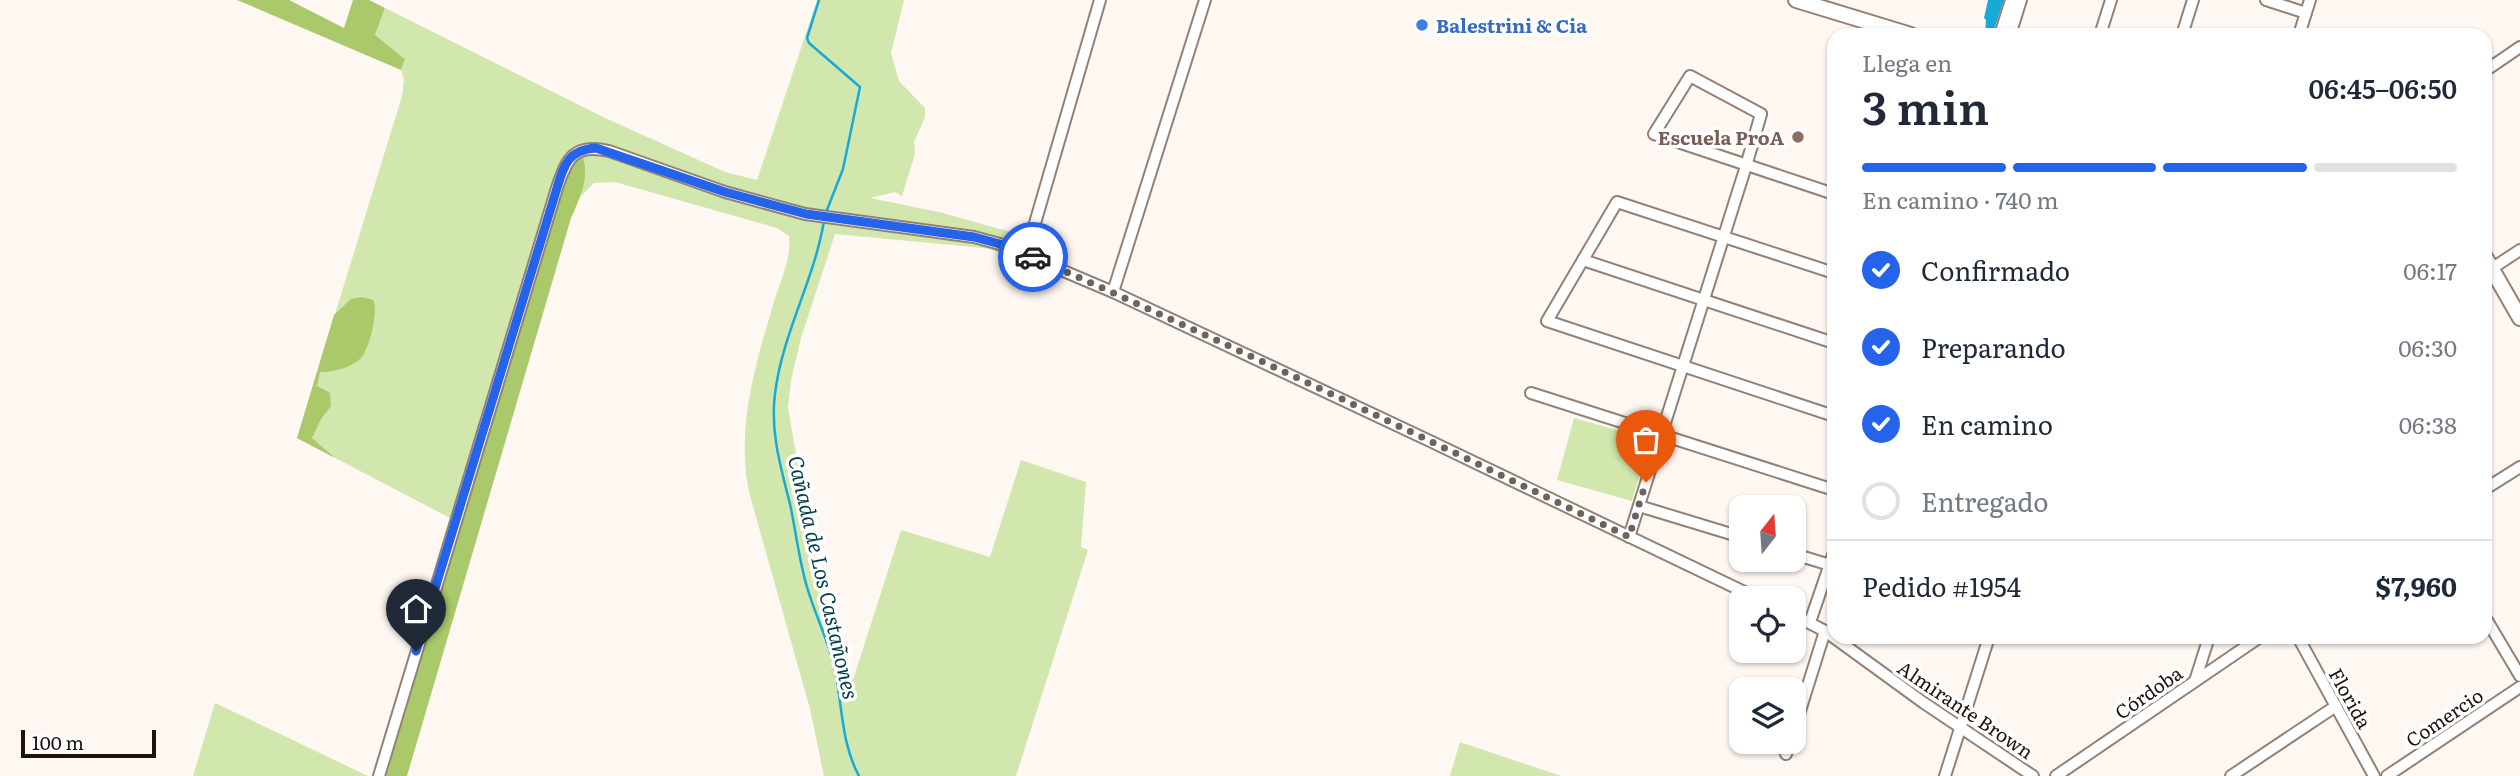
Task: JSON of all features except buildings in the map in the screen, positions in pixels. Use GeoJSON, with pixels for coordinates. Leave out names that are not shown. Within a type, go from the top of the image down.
{"type":"FeatureCollection","features":[{"type":"Feature","properties":{"kind":"main road"},"geometry":{"type":"LineString","coordinates":[[1796,0],[1888,28]]}},
{"type":"Feature","properties":{"kind":"main road"},"geometry":{"type":"LineString","coordinates":[[2492,271],[2520,318]]}},
{"type":"Feature","properties":{"kind":"street"},"geometry":{"type":"LineString","coordinates":[[1026,254],[1100,0]]}},
{"type":"Feature","properties":{"kind":"street"},"geometry":{"type":"LineString","coordinates":[[1113,292],[1205,0]]}},
{"type":"Feature","properties":{"kind":"street"},"geometry":{"type":"LineString","coordinates":[[2002,28],[2011,0]]}},
{"type":"Feature","properties":{"kind":"street"},"geometry":{"type":"LineString","coordinates":[[2012,28],[2021,0]]}},
{"type":"Feature","properties":{"kind":"street"},"geometry":{"type":"LineString","coordinates":[[2102,28],[2111,0]]}},
{"type":"Feature","properties":{"kind":"street"},"geometry":{"type":"LineString","coordinates":[[2184,28],[2193,0]]}},
{"type":"Feature","properties":{"kind":"street"},"geometry":{"type":"LineString","coordinates":[[2266,0],[2306,13]]}},
{"type":"Feature","properties":{"kind":"street"},"geometry":{"type":"LineString","coordinates":[[2301,28],[2310,0]]}},
{"type":"Feature","properties":{"kind":"street"},"geometry":{"type":"LineString","coordinates":[[2492,66],[2520,47]]}},
{"type":"Feature","properties":{"kind":"street"},"geometry":{"type":"LineString","coordinates":[[1629,537],[1746,166],[1761,114],[1690,76],[1654,134],[1746,166],[1827,192]]}},
{"type":"Feature","properties":{"kind":"street"},"geometry":{"type":"LineString","coordinates":[[379,776],[557,188],[564,167],[574,154],[583,149],[596,148],[725,192],[806,214],[974,237],[1026,254],[1432,442],[1732,586]]}},
{"type":"Feature","properties":{"kind":"street"},"geometry":{"type":"LineString","coordinates":[[1827,271],[1617,202],[1546,321],[1827,414]]}},
{"type":"Feature","properties":{"kind":"street"},"geometry":{"type":"LineString","coordinates":[[2492,262],[2520,250]]}},
{"type":"Feature","properties":{"kind":"street"},"geometry":{"type":"LineString","coordinates":[[1583,260],[1827,341]]}},
{"type":"Feature","properties":{"kind":"street"},"geometry":{"type":"LineString","coordinates":[[1531,393],[1827,488]]}},
{"type":"Feature","properties":{"kind":"street"},"geometry":{"type":"LineString","coordinates":[[2492,485],[2520,467]]}},
{"type":"Feature","properties":{"kind":"street"},"geometry":{"type":"LineString","coordinates":[[1639,506],[1729,533]]}},
{"type":"Feature","properties":{"kind":"street"},"geometry":{"type":"LineString","coordinates":[[1806,558],[1827,564]]}},
{"type":"Feature","properties":{"kind":"street"},"geometry":{"type":"LineString","coordinates":[[1810,622],[1827,574]]}},
{"type":"Feature","properties":{"kind":"street","name":"Almirante Brown"},"geometry":{"type":"LineString","coordinates":[[1806,620],[1825,631]]}},
{"type":"Feature","properties":{"kind":"street"},"geometry":{"type":"LineString","coordinates":[[2492,629],[2520,676]]}},
{"type":"Feature","properties":{"kind":"street"},"geometry":{"type":"LineString","coordinates":[[1806,692],[1825,631]]}},
{"type":"Feature","properties":{"kind":"street","name":"Almirante Brown"},"geometry":{"type":"LineString","coordinates":[[1843,644],[1960,728],[2033,776]]}},
{"type":"Feature","properties":{"kind":"street"},"geometry":{"type":"LineString","coordinates":[[1945,776],[1987,644]]}},
{"type":"Feature","properties":{"kind":"street"},"geometry":{"type":"LineString","coordinates":[[2196,681],[2206,644]]}},
{"type":"Feature","properties":{"kind":"street","name":"Córdoba"},"geometry":{"type":"LineString","coordinates":[[2056,776],[2250,644]]}},
{"type":"Feature","properties":{"kind":"street","name":"Florida"},"geometry":{"type":"LineString","coordinates":[[2302,644],[2374,776]]}},
{"type":"Feature","properties":{"kind":"street","name":"Comercio"},"geometry":{"type":"LineString","coordinates":[[2387,776],[2520,687]]}},
{"type":"Feature","properties":{"kind":"street"},"geometry":{"type":"LineString","coordinates":[[2231,776],[2336,706]]}},
{"type":"Feature","properties":{"kind":"green space"},"geometry":{"type":"Polygon","coordinates":[[[237,0],[289,0],[344,28],[353,0],[369,0],[385,8],[375,35],[405,59],[401,70],[237,0]]]}},
{"type":"Feature","properties":{"kind":"green space"},"geometry":{"type":"Polygon","coordinates":[[[817,0],[904,0],[891,53],[899,81],[925,108],[925,117],[914,142],[915,154],[902,196],[895,192],[870,198],[939,212],[1018,234],[1020,240],[1016,245],[988,236],[821,213],[734,192],[605,144],[584,143],[570,152],[452,519],[297,438],[402,96],[404,80],[401,70],[405,59],[375,35],[385,8],[603,117],[725,172],[757,180],[817,0]]]}},
{"type":"Feature","properties":{"kind":"green space"},"geometry":{"type":"Polygon","coordinates":[[[603,153],[725,196],[964,238],[1025,257],[1024,262],[989,249],[835,234],[801,338],[791,380],[788,408],[817,571],[853,680],[901,530],[990,557],[1021,460],[1086,482],[1081,547],[1088,550],[1016,776],[824,776],[810,709],[749,492],[746,468],[749,397],[787,262],[789,236],[777,228],[615,182],[594,183],[580,197],[586,167],[572,164],[583,154],[603,153]]]}},
{"type":"Feature","properties":{"kind":"green space"},"geometry":{"type":"Polygon","coordinates":[[[583,158],[585,165],[583,188],[571,218],[407,776],[386,776],[567,175],[572,164],[583,158]]]}},
{"type":"Feature","properties":{"kind":"green space"},"geometry":{"type":"Polygon","coordinates":[[[362,297],[373,300],[375,305],[372,330],[364,354],[347,367],[320,372],[317,386],[330,393],[331,406],[312,438],[335,458],[297,438],[334,315],[351,299],[362,297]]]}},
{"type":"Feature","properties":{"kind":"green space"},"geometry":{"type":"Polygon","coordinates":[[[1574,418],[1650,439],[1632,501],[1557,480],[1574,418]]]}},
{"type":"Feature","properties":{"kind":"green space"},"geometry":{"type":"Polygon","coordinates":[[[215,703],[368,776],[193,776],[215,703]]]}},
{"type":"Feature","properties":{"kind":"green space"},"geometry":{"type":"Polygon","coordinates":[[[1460,742],[1561,776],[1450,776],[1460,742]]]}},
{"type":"Feature","properties":{"kind":"water"},"geometry":{"type":"Polygon","coordinates":[[[1988,0],[2004,0],[1995,28],[1985,28],[1984,18],[1988,0]]]}},
{"type":"Feature","properties":{"kind":"waterway","name":"Cañada de Los Castañones"},"geometry":{"type":"LineString","coordinates":[[819,0],[807,38],[809,43],[860,87],[843,169],[825,215]]}},
{"type":"Feature","properties":{"kind":"waterway","name":"Cañada de Los Castañones"},"geometry":{"type":"LineString","coordinates":[[824,221],[813,265],[784,350],[775,394],[774,422],[777,450],[804,577],[832,658],[848,747],[859,776]]}},
{"type":"Feature","properties":{"kind":"way so far"},"geometry":{"type":"LineString","coordinates":[[1033,257],[1113,292],[1629,537],[1646,482]]}},
{"type":"Feature","properties":{"kind":"place","name":"Balestrini & Cia"},"geometry":{"type":"Point","coordinates":[1422,25]}},
{"type":"Feature","properties":{"kind":"place","name":"Escuela ProA"},"geometry":{"type":"Point","coordinates":[1798,137]}},
{"type":"Feature","properties":{"kind":"route"},"geometry":{"type":"LineString","coordinates":[[416,651],[557,188],[564,167],[574,154],[583,149],[596,148],[750,200],[806,214],[974,237],[1033,257]]}}]}
